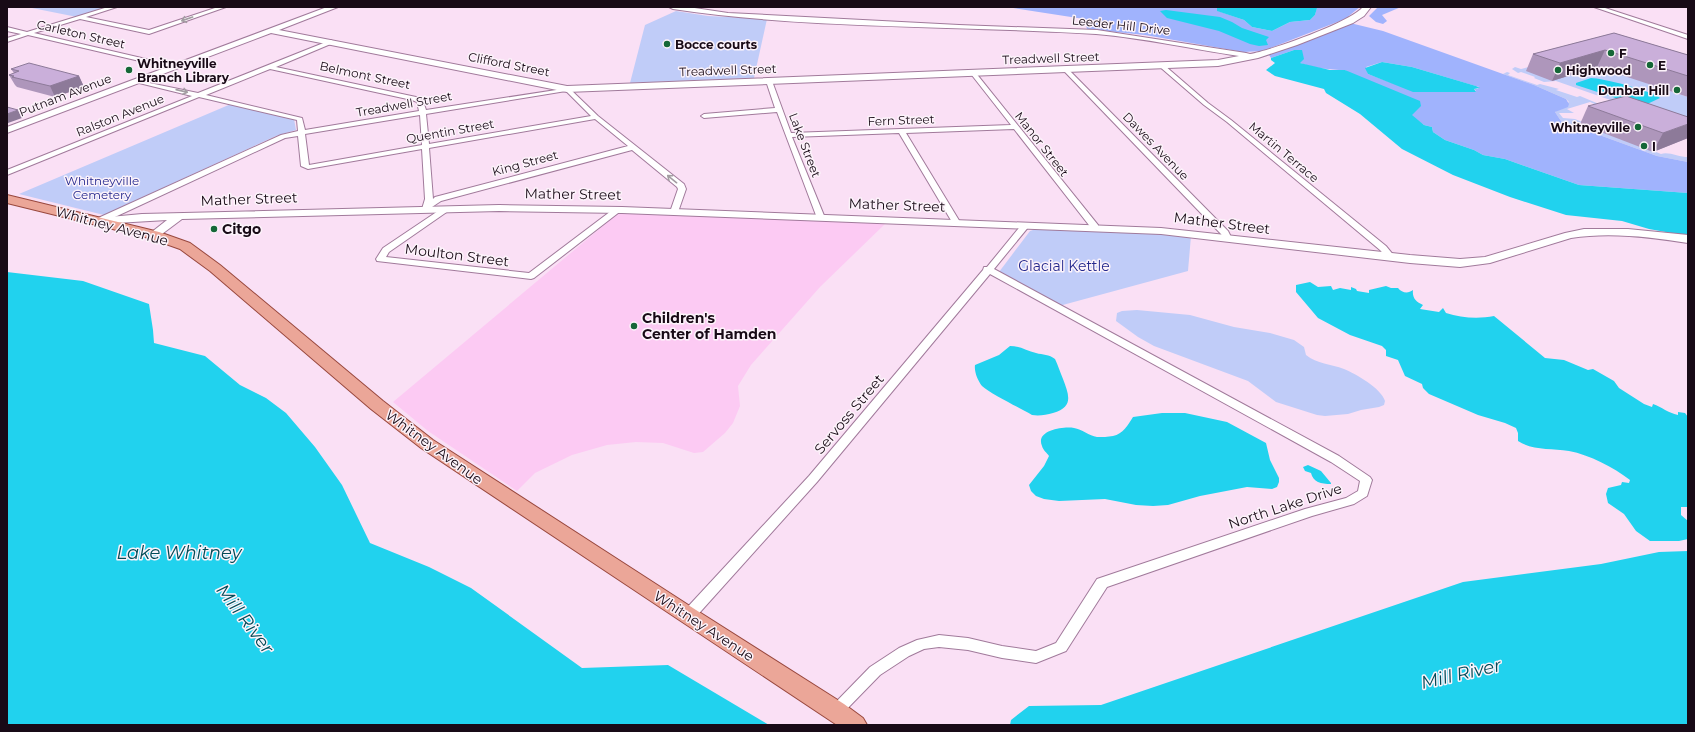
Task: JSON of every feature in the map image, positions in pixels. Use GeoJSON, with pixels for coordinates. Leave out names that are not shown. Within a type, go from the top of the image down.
{"type":"FeatureCollection","features":[{"type":"Feature","properties":{"kind":"main road","name":"Whitney Avenue"},"geometry":{"type":"LineString","coordinates":[[7,199],[154,235],[185,246],[198,254],[377,405],[427,444],[688,616],[836,711],[855,725]]}},
{"type":"Feature","properties":{"kind":"street"},"geometry":{"type":"LineString","coordinates":[[7,40],[114,7]]}},
{"type":"Feature","properties":{"kind":"street"},"geometry":{"type":"LineString","coordinates":[[81,18],[149,32],[224,7]]}},
{"type":"Feature","properties":{"kind":"street","name":"Putnam Avenue"},"geometry":{"type":"LineString","coordinates":[[7,130],[332,7]]}},
{"type":"Feature","properties":{"kind":"street","name":"Leeder Hill Drive"},"geometry":{"type":"LineString","coordinates":[[673,7],[728,14],[959,27],[1097,32],[1255,56]]}},
{"type":"Feature","properties":{"kind":"street","name":"Treadwell Street"},"geometry":{"type":"LineString","coordinates":[[99,221],[283,136],[567,89],[1218,63],[1255,56],[1294,43],[1350,20],[1361,14],[1367,7]]}},
{"type":"Feature","properties":{"kind":"street"},"geometry":{"type":"LineString","coordinates":[[1597,7],[1688,37]]}},
{"type":"Feature","properties":{"kind":"street","name":"Carleton Street"},"geometry":{"type":"LineString","coordinates":[[7,29],[30,33],[174,67]]}},
{"type":"Feature","properties":{"kind":"street","name":"Clifford Street"},"geometry":{"type":"LineString","coordinates":[[271,30],[567,89]]}},
{"type":"Feature","properties":{"kind":"street"},"geometry":{"type":"LineString","coordinates":[[1679,34],[1688,33]]}},
{"type":"Feature","properties":{"kind":"street","name":"Ralston Avenue"},"geometry":{"type":"LineString","coordinates":[[7,173],[330,42]]}},
{"type":"Feature","properties":{"kind":"street","name":"Martin Terrace"},"geometry":{"type":"LineString","coordinates":[[1162,66],[1206,104],[1230,121],[1383,248],[1391,257]]}},
{"type":"Feature","properties":{"kind":"street","name":"Belmont Street"},"geometry":{"type":"LineString","coordinates":[[268,67],[414,98],[420,101],[423,113],[429,199],[426,209]]}},
{"type":"Feature","properties":{"kind":"street","name":"Dawes Avenue"},"geometry":{"type":"LineString","coordinates":[[1066,70],[1225,233],[1228,239]]}},
{"type":"Feature","properties":{"kind":"street","name":"Manor Street"},"geometry":{"type":"LineString","coordinates":[[973,73],[1095,227]]}},
{"type":"Feature","properties":{"kind":"street"},"geometry":{"type":"LineString","coordinates":[[137,81],[296,117],[300,119],[302,133]]}},
{"type":"Feature","properties":{"kind":"street","name":"Lake Street"},"geometry":{"type":"LineString","coordinates":[[769,81],[788,135],[821,218]]}},
{"type":"Feature","properties":{"kind":"street"},"geometry":{"type":"LineString","coordinates":[[567,89],[596,116],[681,186],[682,189],[674,212]]}},
{"type":"Feature","properties":{"kind":"street"},"geometry":{"type":"LineString","coordinates":[[704,116],[780,110]]}},
{"type":"Feature","properties":{"kind":"street","name":"Quentin Street"},"geometry":{"type":"LineString","coordinates":[[302,133],[305,166],[308,168],[596,116]]}},
{"type":"Feature","properties":{"kind":"street","name":"Fern Street"},"geometry":{"type":"LineString","coordinates":[[788,135],[1014,126]]}},
{"type":"Feature","properties":{"kind":"street"},"geometry":{"type":"LineString","coordinates":[[901,131],[956,222]]}},
{"type":"Feature","properties":{"kind":"street","name":"King Street"},"geometry":{"type":"LineString","coordinates":[[426,209],[438,199],[633,147]]}},
{"type":"Feature","properties":{"kind":"street","name":"Mather Street"},"geometry":{"type":"LineString","coordinates":[[99,221],[180,216],[426,209],[618,210],[1095,227],[1161,231],[1446,262],[1474,262],[1569,235],[1594,231],[1622,231],[1682,239],[1688,243]]}},
{"type":"Feature","properties":{"kind":"street","name":"Moulton Street"},"geometry":{"type":"LineString","coordinates":[[447,209],[386,250],[380,259],[531,276],[618,210]]}},
{"type":"Feature","properties":{"kind":"street"},"geometry":{"type":"LineString","coordinates":[[154,235],[180,216]]}},
{"type":"Feature","properties":{"kind":"street","name":"Servoss Street"},"geometry":{"type":"LineString","coordinates":[[688,616],[813,479],[987,269],[1026,225]]}},
{"type":"Feature","properties":{"kind":"street","name":"North Lake Drive"},"geometry":{"type":"LineString","coordinates":[[836,711],[875,671],[898,655],[922,644],[939,641],[968,644],[1002,652],[1036,657],[1061,647],[1102,584],[1309,512],[1350,501],[1363,493],[1366,480],[1335,459],[987,269]]}},
{"type":"Feature","properties":{"kind":"shaded area"},"geometry":{"type":"Polygon","coordinates":[[[1007,7],[1217,7],[1218,11],[1244,20],[1252,27],[1272,31],[1290,22],[1310,20],[1315,15],[1317,7],[1360,7],[1345,19],[1263,51],[1243,52],[1145,35],[1087,29],[1084,19],[1007,7]]]}},
{"type":"Feature","properties":{"kind":"shaded area"},"geometry":{"type":"Polygon","coordinates":[[[1378,7],[1401,7],[1382,15],[1387,21],[1383,24],[1376,22],[1369,16],[1378,7]]]}},
{"type":"Feature","properties":{"kind":"shaded area"},"geometry":{"type":"Polygon","coordinates":[[[1350,23],[1383,31],[1534,85],[1566,99],[1569,104],[1568,107],[1555,112],[1561,121],[1657,156],[1688,162],[1688,193],[1579,185],[1505,159],[1483,155],[1474,150],[1445,140],[1433,132],[1432,127],[1424,125],[1345,70],[1333,70],[1300,63],[1294,50],[1271,58],[1269,55],[1350,23]],[[1382,62],[1366,67],[1368,74],[1416,92],[1474,92],[1476,91],[1474,89],[1478,89],[1479,87],[1412,67],[1382,62]]]}},
{"type":"Feature","properties":{"kind":"shaded area","name":"Children's Center of Hamden"},"geometry":{"type":"Polygon","coordinates":[[[622,210],[886,223],[820,287],[751,365],[738,386],[740,406],[733,423],[725,433],[703,452],[694,453],[663,443],[636,442],[607,445],[572,455],[535,473],[517,491],[428,431],[393,402],[622,210]]]}},
{"type":"Feature","properties":{"kind":"green space"},"geometry":{"type":"Polygon","coordinates":[[[27,7],[108,7],[77,17],[27,7]]]}},
{"type":"Feature","properties":{"kind":"green space"},"geometry":{"type":"Polygon","coordinates":[[[676,11],[708,16],[767,19],[754,78],[630,83],[645,25],[676,11]]]}},
{"type":"Feature","properties":{"kind":"green space"},"geometry":{"type":"Polygon","coordinates":[[[1580,53],[1649,84],[1688,97],[1688,121],[1679,124],[1556,81],[1544,82],[1521,72],[1518,73],[1512,69],[1515,67],[1521,69],[1580,53]]]}},
{"type":"Feature","properties":{"kind":"green space"},"geometry":{"type":"Polygon","coordinates":[[[1507,72],[1510,73],[1508,75],[1537,85],[1540,84],[1559,89],[1556,90],[1577,97],[1580,96],[1599,104],[1597,105],[1590,102],[1567,109],[1574,113],[1559,113],[1563,118],[1575,119],[1661,154],[1667,153],[1688,157],[1688,162],[1657,156],[1561,121],[1555,112],[1569,102],[1566,99],[1534,85],[1503,74],[1507,72]]]}},
{"type":"Feature","properties":{"kind":"green space","name":"Whitneyville Cemetery"},"geometry":{"type":"Polygon","coordinates":[[[231,104],[294,119],[296,130],[276,136],[104,215],[19,194],[231,104]]]}},
{"type":"Feature","properties":{"kind":"green space","name":"Glacial Kettle"},"geometry":{"type":"Polygon","coordinates":[[[1036,229],[1191,236],[1188,271],[1059,306],[999,272],[1030,231],[1036,229]]]}},
{"type":"Feature","properties":{"kind":"green space"},"geometry":{"type":"Polygon","coordinates":[[[1137,310],[1190,315],[1234,327],[1270,333],[1294,340],[1304,347],[1306,355],[1310,358],[1344,369],[1368,382],[1383,396],[1385,401],[1384,405],[1348,414],[1325,416],[1317,415],[1276,402],[1248,381],[1154,346],[1138,337],[1116,321],[1117,313],[1122,311],[1137,310]]]}},
{"type":"Feature","properties":{"kind":"water"},"geometry":{"type":"Polygon","coordinates":[[[1217,7],[1317,8],[1315,15],[1310,20],[1290,22],[1272,31],[1252,27],[1244,20],[1217,11],[1217,7]]]}},
{"type":"Feature","properties":{"kind":"water"},"geometry":{"type":"Polygon","coordinates":[[[1166,10],[1220,17],[1242,28],[1269,37],[1266,40],[1268,45],[1259,46],[1250,44],[1219,31],[1167,18],[1160,11],[1166,10]]]}},
{"type":"Feature","properties":{"kind":"water"},"geometry":{"type":"Polygon","coordinates":[[[1294,50],[1302,50],[1304,59],[1300,63],[1330,70],[1345,70],[1420,101],[1421,106],[1412,115],[1424,125],[1432,127],[1433,132],[1445,140],[1474,150],[1483,155],[1505,159],[1579,185],[1688,193],[1688,236],[1649,229],[1622,221],[1566,215],[1510,197],[1453,175],[1402,149],[1360,114],[1326,93],[1324,89],[1275,76],[1266,70],[1275,63],[1271,60],[1271,58],[1294,50]]]}},
{"type":"Feature","properties":{"kind":"water"},"geometry":{"type":"Polygon","coordinates":[[[1382,62],[1412,67],[1480,88],[1474,89],[1476,92],[1413,92],[1368,74],[1365,68],[1382,62]]]}},
{"type":"Feature","properties":{"kind":"water"},"geometry":{"type":"Polygon","coordinates":[[[1591,78],[1627,85],[1660,98],[1643,106],[1629,104],[1576,85],[1576,83],[1591,78]]]}},
{"type":"Feature","properties":{"kind":"water","name":"Lake Whitney"},"geometry":{"type":"Polygon","coordinates":[[[7,272],[83,281],[149,304],[154,343],[205,356],[240,385],[266,398],[286,413],[315,447],[342,485],[370,543],[429,567],[471,588],[582,668],[668,665],[769,725],[7,725],[7,272]]]}},
{"type":"Feature","properties":{"kind":"water"},"geometry":{"type":"Polygon","coordinates":[[[1310,282],[1318,287],[1331,286],[1333,290],[1340,288],[1351,290],[1351,287],[1357,291],[1369,293],[1369,290],[1386,286],[1398,288],[1405,292],[1413,290],[1415,299],[1418,303],[1423,305],[1420,309],[1439,312],[1443,308],[1446,313],[1470,318],[1494,316],[1545,358],[1564,360],[1588,370],[1593,369],[1614,381],[1619,388],[1644,404],[1652,407],[1653,404],[1678,415],[1678,412],[1685,413],[1688,417],[1688,507],[1681,507],[1681,515],[1688,521],[1688,539],[1679,541],[1650,541],[1636,531],[1624,514],[1608,503],[1606,494],[1608,488],[1621,485],[1622,482],[1629,483],[1630,480],[1609,466],[1577,453],[1536,448],[1524,444],[1518,441],[1518,433],[1516,428],[1478,415],[1429,394],[1423,388],[1422,384],[1405,376],[1398,360],[1386,356],[1386,350],[1382,346],[1350,335],[1318,318],[1296,292],[1296,285],[1310,282]]]}},
{"type":"Feature","properties":{"kind":"water"},"geometry":{"type":"Polygon","coordinates":[[[1010,346],[1048,355],[1055,359],[1068,395],[1067,404],[1064,407],[1050,414],[1032,415],[982,386],[975,371],[975,365],[999,355],[1010,346]]]}},
{"type":"Feature","properties":{"kind":"water"},"geometry":{"type":"Polygon","coordinates":[[[1162,413],[1185,413],[1227,422],[1266,443],[1270,460],[1279,478],[1277,487],[1272,489],[1247,487],[1200,496],[1168,505],[1153,506],[1136,505],[1105,499],[1059,501],[1044,499],[1036,496],[1031,491],[1029,485],[1044,466],[1049,456],[1044,450],[1041,441],[1046,433],[1052,430],[1069,428],[1077,429],[1097,437],[1117,435],[1127,426],[1133,417],[1162,413]]]}},
{"type":"Feature","properties":{"kind":"water"},"geometry":{"type":"Polygon","coordinates":[[[1308,465],[1321,471],[1331,484],[1324,484],[1314,479],[1311,473],[1305,471],[1303,467],[1308,465]]]}},
{"type":"Feature","properties":{"kind":"water","name":"Mill River"},"geometry":{"type":"Polygon","coordinates":[[[1688,551],[1688,725],[1010,725],[1011,720],[1029,706],[1101,705],[1463,582],[1601,564],[1659,552],[1688,551]]]}},
{"type":"Feature","properties":{"kind":"building"},"geometry":{"type":"Polygon","coordinates":[[[1614,33],[1688,55],[1688,76],[1605,50],[1560,63],[1533,54],[1614,33]]]}},
{"type":"Feature","properties":{"kind":"building"},"geometry":{"type":"Polygon","coordinates":[[[29,63],[79,76],[50,86],[9,75],[19,71],[11,69],[29,63]]]}},
{"type":"Feature","properties":{"kind":"building"},"geometry":{"type":"Polygon","coordinates":[[[1626,96],[1688,117],[1688,124],[1663,133],[1588,106],[1626,96]]]}},
{"type":"Feature","properties":{"kind":"building"},"geometry":{"type":"Polygon","coordinates":[[[7,107],[18,110],[7,114],[7,107]]]}},
{"type":"Feature","properties":{"kind":"place","name":"Bocce courts"},"geometry":{"type":"Point","coordinates":[667,44]}},
{"type":"Feature","properties":{"kind":"place","name":"F"},"geometry":{"type":"Point","coordinates":[1611,53]}},
{"type":"Feature","properties":{"kind":"place","name":"E"},"geometry":{"type":"Point","coordinates":[1650,65]}},
{"type":"Feature","properties":{"kind":"place","name":"Whitneyville Branch Library"},"geometry":{"type":"Point","coordinates":[129,70]}},
{"type":"Feature","properties":{"kind":"place","name":"Highwood"},"geometry":{"type":"Point","coordinates":[1558,70]}},
{"type":"Feature","properties":{"kind":"place","name":"Dunbar Hill"},"geometry":{"type":"Point","coordinates":[1677,90]}},
{"type":"Feature","properties":{"kind":"place","name":"Whitneyville"},"geometry":{"type":"Point","coordinates":[1638,127]}},
{"type":"Feature","properties":{"kind":"place","name":"I"},"geometry":{"type":"Point","coordinates":[1644,146]}},
{"type":"Feature","properties":{"kind":"place","name":"Citgo"},"geometry":{"type":"Point","coordinates":[214,229]}},
{"type":"Feature","properties":{"kind":"place","name":"Children's Center of Hamden"},"geometry":{"type":"Point","coordinates":[634,326]}}]}
